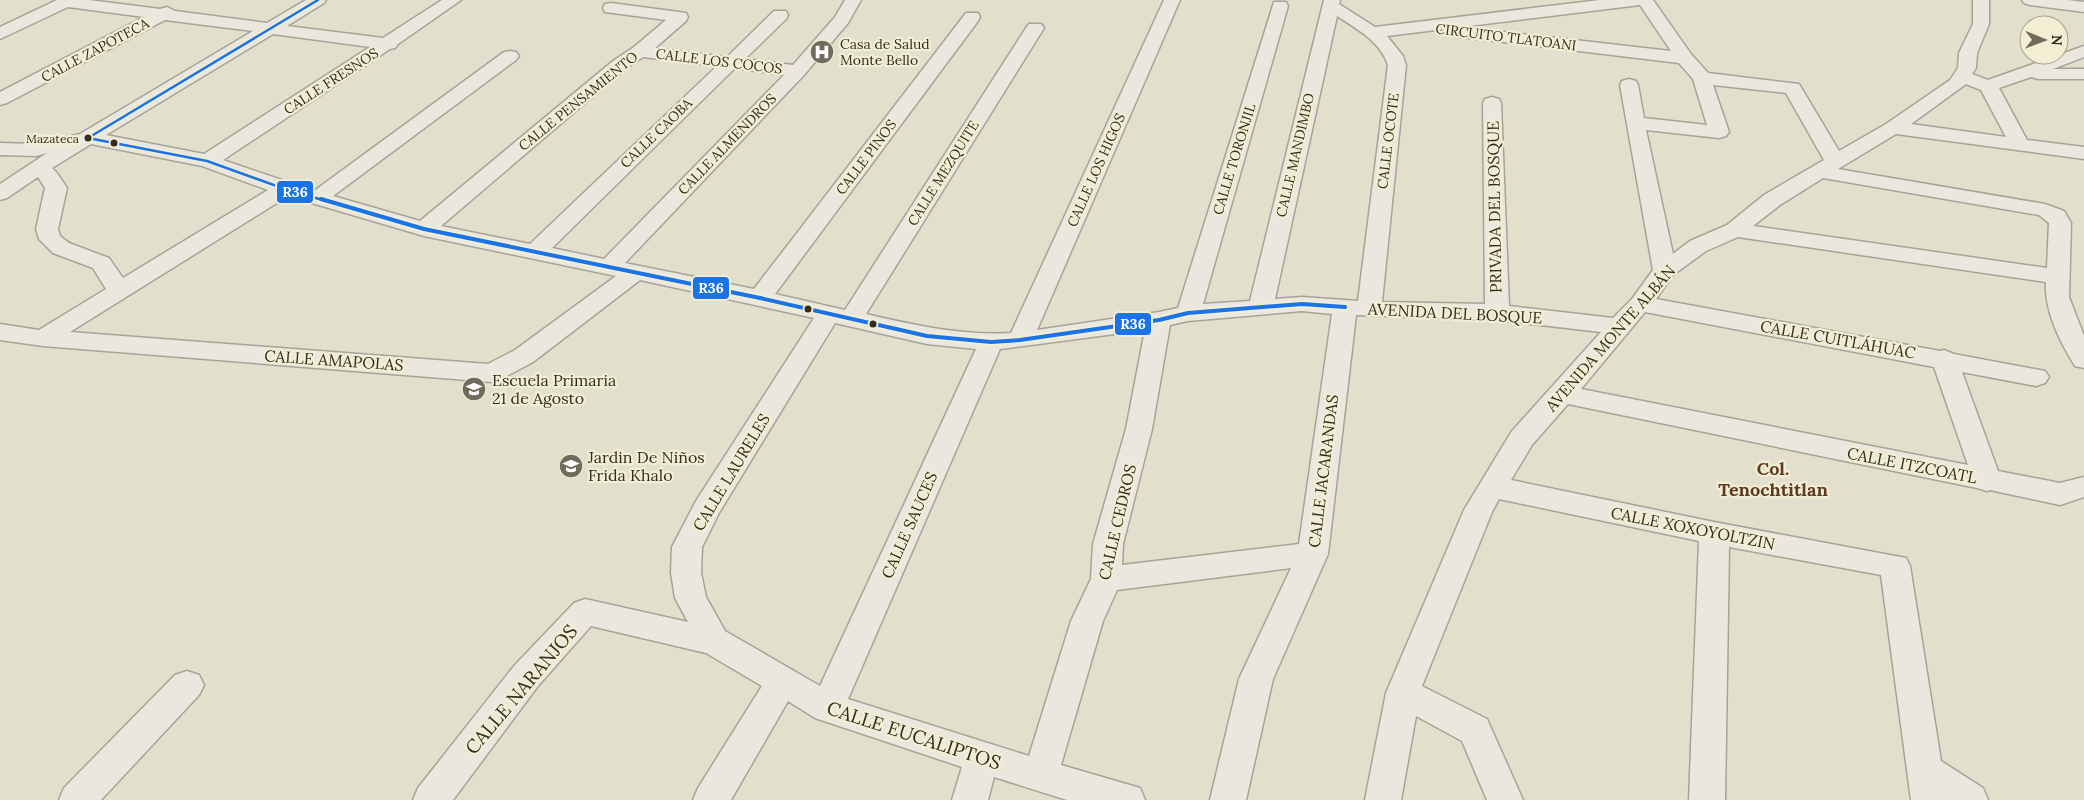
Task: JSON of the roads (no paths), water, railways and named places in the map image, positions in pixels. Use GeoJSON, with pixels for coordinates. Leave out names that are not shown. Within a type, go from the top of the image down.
{"type":"FeatureCollection","features":[{"type":"Feature","properties":{"kind":"street","name":"CALLE ZAPOTECA"},"geometry":{"type":"LineString","coordinates":[[0,100],[190,0]]}},
{"type":"Feature","properties":{"kind":"street"},"geometry":{"type":"LineString","coordinates":[[0,194],[39,167],[318,0]]}},
{"type":"Feature","properties":{"kind":"street","name":"CALLE FRESNOS"},"geometry":{"type":"LineString","coordinates":[[207,161],[389,44],[453,0]]}},
{"type":"Feature","properties":{"kind":"street","name":"CALLE ALMENDROS"},"geometry":{"type":"LineString","coordinates":[[609,267],[798,71],[842,19],[853,0]]}},
{"type":"Feature","properties":{"kind":"street","name":"CALLE LOS HIGOS"},"geometry":{"type":"LineString","coordinates":[[1020,340],[1172,0]]}},
{"type":"Feature","properties":{"kind":"street"},"geometry":{"type":"LineString","coordinates":[[1635,123],[1719,132],[1702,78],[1643,0]]}},
{"type":"Feature","properties":{"kind":"street","name":"CIRCUITO TLATOANI"},"geometry":{"type":"LineString","coordinates":[[1425,27],[1643,0]]}},
{"type":"Feature","properties":{"kind":"street"},"geometry":{"type":"LineString","coordinates":[[1981,0],[1982,24],[1968,53],[1967,68],[1962,77],[1988,86],[2084,51]]}},
{"type":"Feature","properties":{"kind":"street"},"geometry":{"type":"LineString","coordinates":[[2030,0],[2084,8]]}},
{"type":"Feature","properties":{"kind":"street"},"geometry":{"type":"LineString","coordinates":[[0,34],[68,1],[389,44]]}},
{"type":"Feature","properties":{"kind":"street","name":"CALLE OCOTE"},"geometry":{"type":"LineString","coordinates":[[1331,3],[1373,32],[1396,56],[1397,66],[1357,308]]}},
{"type":"Feature","properties":{"kind":"street","name":"CALLE MANDIMBO"},"geometry":{"type":"LineString","coordinates":[[1261,306],[1331,3]]}},
{"type":"Feature","properties":{"kind":"street","name":"CALLE TORONJIL"},"geometry":{"type":"LineString","coordinates":[[1188,312],[1280,6]]}},
{"type":"Feature","properties":{"kind":"street","name":"CALLE PENSAMIENTO"},"geometry":{"type":"LineString","coordinates":[[424,229],[619,65],[640,51],[680,17],[611,8]]}},
{"type":"Feature","properties":{"kind":"street","name":"CALLE CAOBA"},"geometry":{"type":"LineString","coordinates":[[534,252],[730,61],[780,15]]}},
{"type":"Feature","properties":{"kind":"street","name":"CALLE PINOS"},"geometry":{"type":"LineString","coordinates":[[760,298],[972,16]]}},
{"type":"Feature","properties":{"kind":"street"},"geometry":{"type":"LineString","coordinates":[[1373,32],[1425,27]]}},
{"type":"Feature","properties":{"kind":"street","name":"CIRCUITO TLATOANI"},"geometry":{"type":"LineString","coordinates":[[1425,27],[1602,50],[1685,58]]}},
{"type":"Feature","properties":{"kind":"street","name":"CALLE MEZQUITE"},"geometry":{"type":"LineString","coordinates":[[840,315],[1035,28]]}},
{"type":"Feature","properties":{"kind":"street","name":"CALLE LOS COCOS"},"geometry":{"type":"LineString","coordinates":[[640,51],[798,71]]}},
{"type":"Feature","properties":{"kind":"street"},"geometry":{"type":"LineString","coordinates":[[317,198],[510,56]]}},
{"type":"Feature","properties":{"kind":"street"},"geometry":{"type":"LineString","coordinates":[[2017,74],[2084,74]]}},
{"type":"Feature","properties":{"kind":"street","name":"AVENIDA MONTE ALBÁN"},"geometry":{"type":"LineString","coordinates":[[1383,800],[1404,693],[1478,510],[1522,438],[1640,304],[1665,270],[1698,246],[1735,230],[1772,200],[1893,128],[1957,84],[1962,77]]}},
{"type":"Feature","properties":{"kind":"street"},"geometry":{"type":"LineString","coordinates":[[1702,78],[1792,88],[1827,166],[1839,176],[2045,210],[2056,216],[2060,223],[2057,297],[2073,339],[2084,360]]}},
{"type":"Feature","properties":{"kind":"street"},"geometry":{"type":"LineString","coordinates":[[1629,85],[1665,270]]}},
{"type":"Feature","properties":{"kind":"street"},"geometry":{"type":"LineString","coordinates":[[1988,86],[2015,145]]}},
{"type":"Feature","properties":{"kind":"street","name":"PRIVADA DEL BOSQUE"},"geometry":{"type":"LineString","coordinates":[[1492,103],[1497,312]]}},
{"type":"Feature","properties":{"kind":"street"},"geometry":{"type":"LineString","coordinates":[[1893,128],[2084,153]]}},
{"type":"Feature","properties":{"kind":"street"},"geometry":{"type":"LineString","coordinates":[[0,149],[36,150],[88,138]]}},
{"type":"Feature","properties":{"kind":"street","name":"AVENIDA DEL BOSQUE"},"geometry":{"type":"LineString","coordinates":[[88,138],[207,161],[285,189],[424,229],[840,315],[927,336],[991,342],[1020,340],[1160,320],[1188,312],[1302,304],[1357,308],[1497,312],[1619,326]]}},
{"type":"Feature","properties":{"kind":"street"},"geometry":{"type":"LineString","coordinates":[[39,167],[50,177],[56,188],[47,229],[50,239],[61,248],[101,263],[119,290]]}},
{"type":"Feature","properties":{"kind":"street"},"geometry":{"type":"LineString","coordinates":[[42,338],[285,189]]}},
{"type":"Feature","properties":{"kind":"street"},"geometry":{"type":"LineString","coordinates":[[1735,230],[2058,277]]}},
{"type":"Feature","properties":{"kind":"street","name":"CALLE AMAPOLAS"},"geometry":{"type":"LineString","coordinates":[[0,332],[42,338],[492,373],[524,356],[636,272]]}},
{"type":"Feature","properties":{"kind":"street","name":"CALLE CUITLÁHUAC"},"geometry":{"type":"LineString","coordinates":[[1640,304],[1944,358],[2036,377]]}},
{"type":"Feature","properties":{"kind":"street","name":"CALLE JACARANDAS"},"geometry":{"type":"LineString","coordinates":[[1228,800],[1256,679],[1313,554],[1357,308]]}},
{"type":"Feature","properties":{"kind":"street","name":"CALLE LAURELES"},"geometry":{"type":"LineString","coordinates":[[714,641],[691,598],[686,573],[687,547],[706,508],[840,315]]}},
{"type":"Feature","properties":{"kind":"street","name":"CALLE CEDROS"},"geometry":{"type":"LineString","coordinates":[[1040,776],[1086,621],[1106,579],[1108,544],[1139,429],[1160,320]]}},
{"type":"Feature","properties":{"kind":"street","name":"CALLE SAUCES"},"geometry":{"type":"LineString","coordinates":[[827,708],[991,342]]}},
{"type":"Feature","properties":{"kind":"street"},"geometry":{"type":"LineString","coordinates":[[1944,358],[1987,481]]}},
{"type":"Feature","properties":{"kind":"street","name":"CALLE ITZCOATL"},"geometry":{"type":"LineString","coordinates":[[1562,394],[1987,481],[2060,494],[2084,487]]}},
{"type":"Feature","properties":{"kind":"street","name":"CALLE XOXOYOLTZIN"},"geometry":{"type":"LineString","coordinates":[[1492,487],[1714,533],[1895,566],[1926,785]]}},
{"type":"Feature","properties":{"kind":"street"},"geometry":{"type":"LineString","coordinates":[[1707,800],[1714,533]]}},
{"type":"Feature","properties":{"kind":"street"},"geometry":{"type":"LineString","coordinates":[[1106,579],[1313,554]]}},
{"type":"Feature","properties":{"kind":"street","name":"CALLE NARANJOS"},"geometry":{"type":"LineString","coordinates":[[431,800],[526,676],[586,612],[714,641]]}},
{"type":"Feature","properties":{"kind":"street","name":"CALLE EUCALIPTOS"},"geometry":{"type":"LineString","coordinates":[[714,641],[783,680],[827,708],[1040,776],[1127,800]]}},
{"type":"Feature","properties":{"kind":"street"},"geometry":{"type":"LineString","coordinates":[[711,800],[783,680]]}},
{"type":"Feature","properties":{"kind":"street"},"geometry":{"type":"LineString","coordinates":[[78,800],[187,685]]}},
{"type":"Feature","properties":{"kind":"street"},"geometry":{"type":"LineString","coordinates":[[1404,693],[1475,730],[1505,800]]}},
{"type":"Feature","properties":{"kind":"street"},"geometry":{"type":"LineString","coordinates":[[970,800],[982,758]]}},
{"type":"Feature","properties":{"kind":"street"},"geometry":{"type":"LineString","coordinates":[[1926,785],[1970,800]]}},
{"type":"Feature","properties":{"kind":"place","name":"Casa de Salud Monte Bello"},"geometry":{"type":"Point","coordinates":[822,52]}},
{"type":"Feature","properties":{"kind":"place","name":"Mazateca"},"geometry":{"type":"Point","coordinates":[88,138]}},
{"type":"Feature","properties":{"kind":"place","name":"Escuela Primaria 21 de Agosto"},"geometry":{"type":"Point","coordinates":[474,389]}},
{"type":"Feature","properties":{"kind":"place","name":"Jardin De Niños Frida Khalo"},"geometry":{"type":"Point","coordinates":[571,466]}},
{"type":"Feature","properties":{"kind":"district","name":"Col. Tenochtitlan"},"geometry":{"type":"Point","coordinates":[1773,478]}}]}
